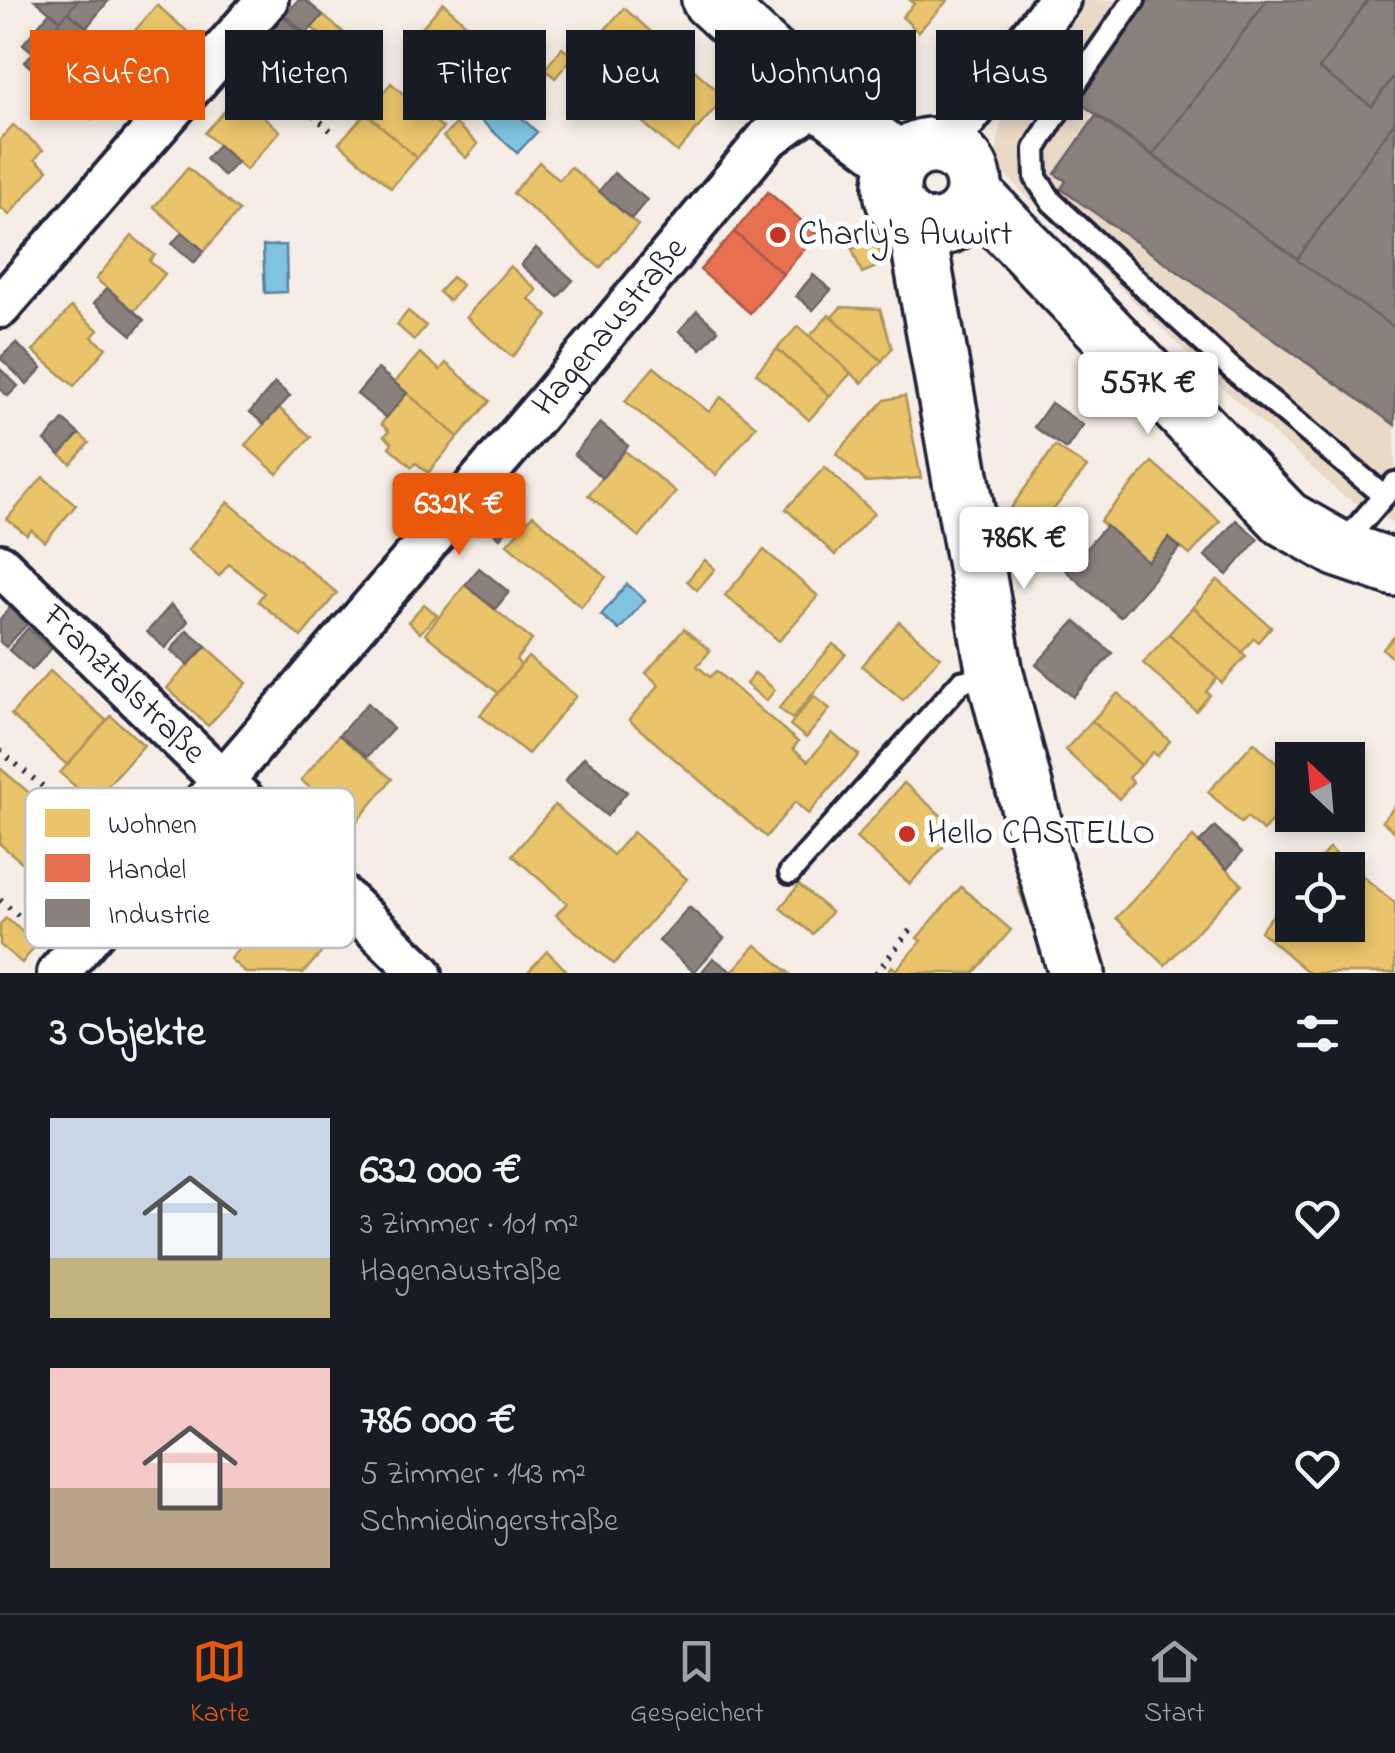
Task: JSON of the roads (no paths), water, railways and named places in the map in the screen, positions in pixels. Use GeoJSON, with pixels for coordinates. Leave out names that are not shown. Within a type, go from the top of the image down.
{"type":"FeatureCollection","features":[{"type":"Feature","properties":{"kind":"street"},"geometry":{"type":"LineString","coordinates":[[0,307],[267,0]]}},
{"type":"Feature","properties":{"kind":"street"},"geometry":{"type":"LineString","coordinates":[[710,0],[743,30]]}},
{"type":"Feature","properties":{"kind":"street"},"geometry":{"type":"LineString","coordinates":[[857,120],[922,154],[955,152],[971,170],[974,194],[970,206],[952,224],[941,228],[916,225],[906,218],[892,197],[891,184],[922,154],[972,106],[1059,0]]}},
{"type":"Feature","properties":{"kind":"street","name":"Hagenaustraße"},"geometry":{"type":"LineString","coordinates":[[216,788],[766,140],[794,120]]}},
{"type":"Feature","properties":{"kind":"street"},"geometry":{"type":"LineString","coordinates":[[974,194],[1286,519],[1339,550],[1395,568]]}},
{"type":"Feature","properties":{"kind":"street"},"geometry":{"type":"LineString","coordinates":[[916,225],[995,674],[1077,973]]}},
{"type":"Feature","properties":{"kind":"street","name":"Franztalstraße"},"geometry":{"type":"LineString","coordinates":[[0,565],[231,788]]}},
{"type":"Feature","properties":{"kind":"street","name":"Franztalstraße"},"geometry":{"type":"LineString","coordinates":[[355,909],[421,973]]}},
{"type":"Feature","properties":{"kind":"lane"},"geometry":{"type":"LineString","coordinates":[[1134,0],[1036,149],[1036,178],[1052,202],[1216,355],[1390,489],[1339,550]]}},
{"type":"Feature","properties":{"kind":"lane"},"geometry":{"type":"LineString","coordinates":[[790,873],[961,682],[995,674]]}},
{"type":"Feature","properties":{"kind":"water"},"geometry":{"type":"Polygon","coordinates":[[[481,120],[524,120],[537,132],[517,153],[481,120]]]}},
{"type":"Feature","properties":{"kind":"water"},"geometry":{"type":"Polygon","coordinates":[[[286,245],[287,292],[265,293],[263,246],[286,245]]]}},
{"type":"Feature","properties":{"kind":"water"},"geometry":{"type":"Polygon","coordinates":[[[627,584],[645,600],[619,630],[601,615],[627,584]]]}},
{"type":"Feature","properties":{"kind":"place","name":"Charly's Auwirt"},"geometry":{"type":"Point","coordinates":[778,235]}},
{"type":"Feature","properties":{"kind":"place","name":"Hello CASTELLO"},"geometry":{"type":"Point","coordinates":[907,834]}}]}
